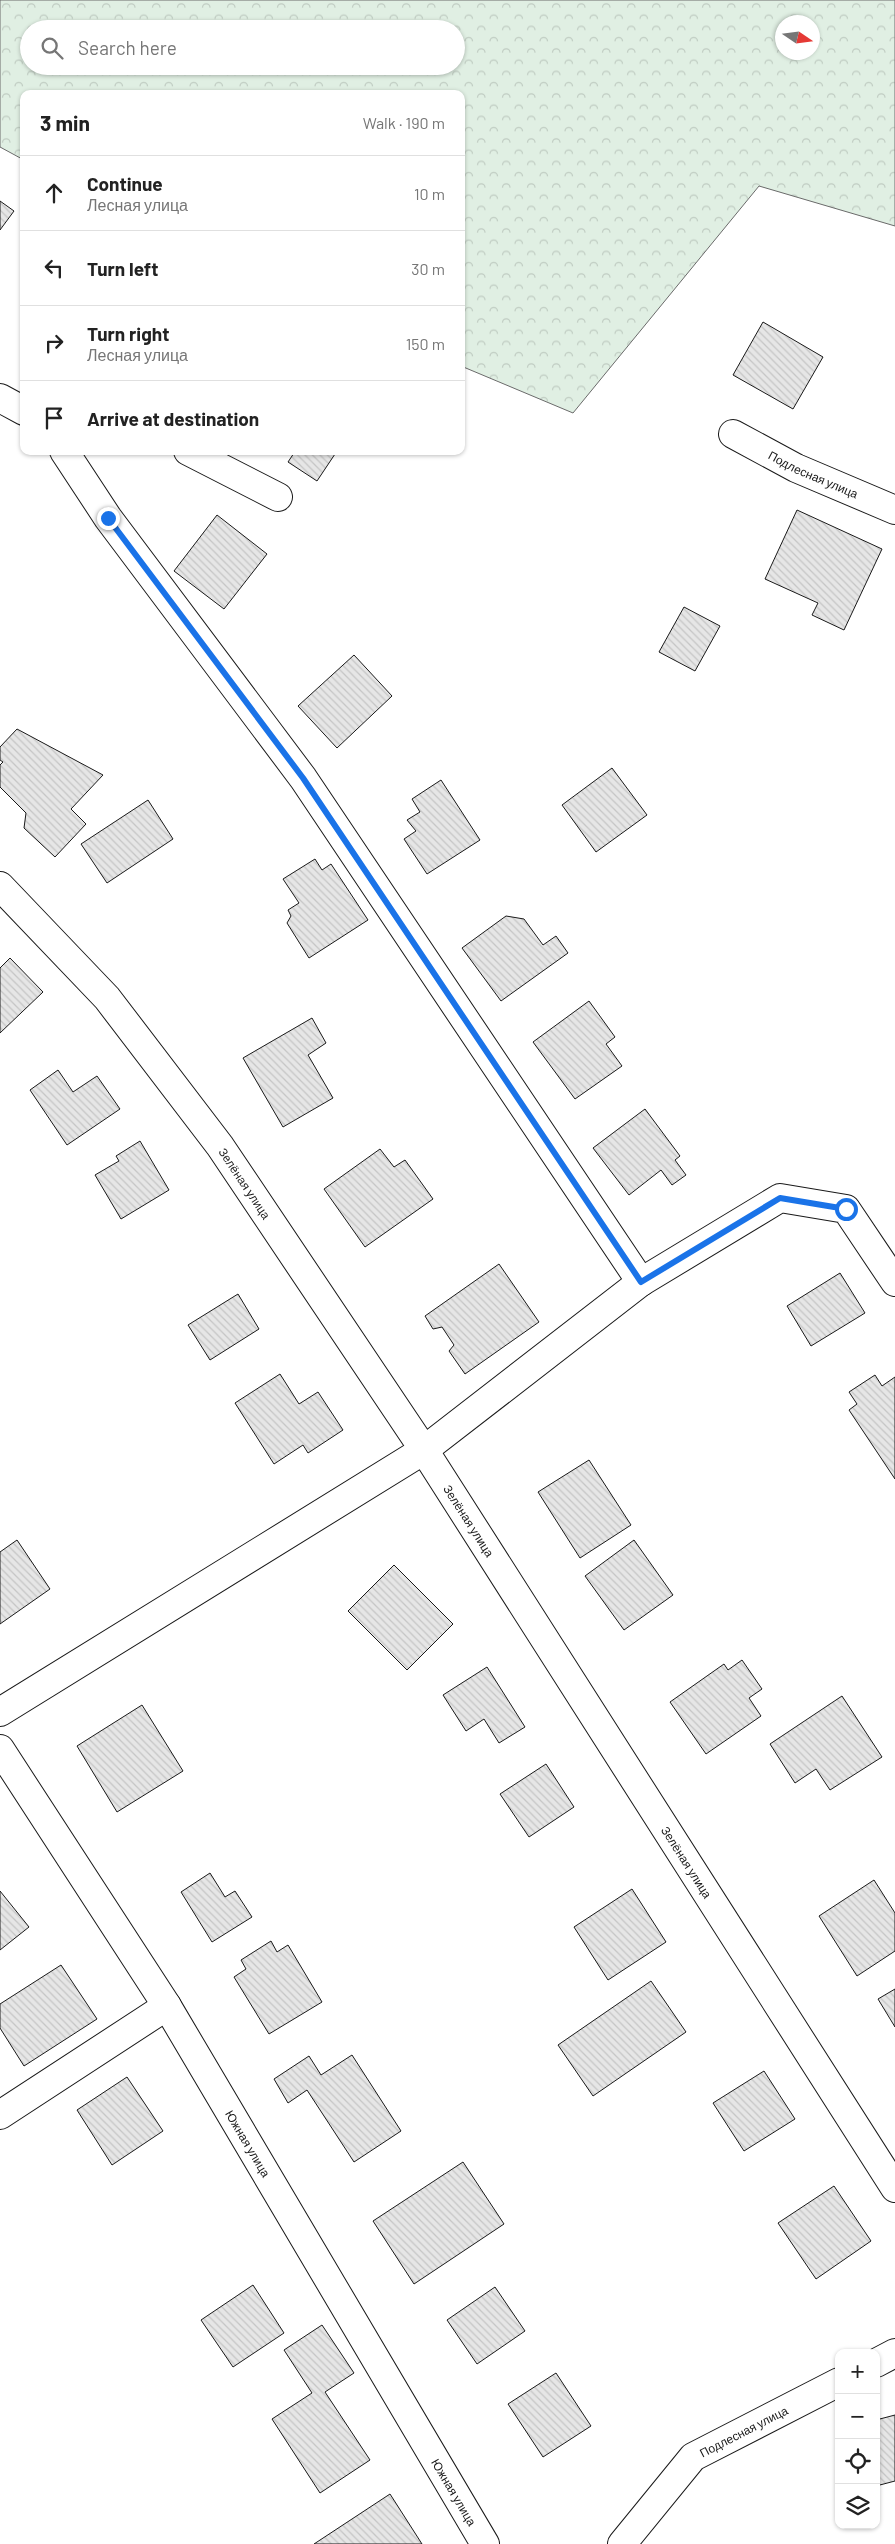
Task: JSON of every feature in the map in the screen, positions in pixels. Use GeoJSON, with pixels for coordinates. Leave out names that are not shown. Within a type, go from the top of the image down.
{"type":"FeatureCollection","features":[{"type":"Feature","properties":{"kind":"street"},"geometry":{"type":"LineString","coordinates":[[0,398],[20,409]]}},
{"type":"Feature","properties":{"kind":"street","name":"Подлесная улица"},"geometry":{"type":"LineString","coordinates":[[732,434],[796,468],[895,510]]}},
{"type":"Feature","properties":{"kind":"street"},"geometry":{"type":"LineString","coordinates":[[67,455],[108,518],[303,778],[641,1282]]}},
{"type":"Feature","properties":{"kind":"street"},"geometry":{"type":"LineString","coordinates":[[196,455],[278,496]]}},
{"type":"Feature","properties":{"kind":"street","name":"Зелёная улица"},"geometry":{"type":"LineString","coordinates":[[0,886],[106,998],[220,1146],[424,1450],[895,2188]]}},
{"type":"Feature","properties":{"kind":"street"},"geometry":{"type":"LineString","coordinates":[[0,1712],[424,1450],[641,1282],[780,1198],[846,1209],[895,1282]]}},
{"type":"Feature","properties":{"kind":"street","name":"Южная улица"},"geometry":{"type":"LineString","coordinates":[[0,1750],[167,2006],[485,2544]]}},
{"type":"Feature","properties":{"kind":"street"},"geometry":{"type":"LineString","coordinates":[[0,2115],[167,2006]]}},
{"type":"Feature","properties":{"kind":"street"},"geometry":{"type":"LineString","coordinates":[[880,2361],[895,2353]]}},
{"type":"Feature","properties":{"kind":"street","name":"Подлесная улица"},"geometry":{"type":"LineString","coordinates":[[622,2544],[693,2457],[835,2384]]}},
{"type":"Feature","properties":{"kind":"green space"},"geometry":{"type":"Polygon","coordinates":[[[0,0],[895,0],[895,226],[759,186],[573,413],[465,368],[465,90],[20,90],[20,158],[0,147],[0,0]]]}},
{"type":"Feature","properties":{"kind":"building"},"geometry":{"type":"Polygon","coordinates":[[[0,201],[14,211],[0,230],[0,201]]]}},
{"type":"Feature","properties":{"kind":"building"},"geometry":{"type":"Polygon","coordinates":[[[763,322],[823,357],[793,409],[733,375],[763,322]]]}},
{"type":"Feature","properties":{"kind":"building"},"geometry":{"type":"Polygon","coordinates":[[[293,455],[334,455],[317,481],[288,462],[293,455]]]}},
{"type":"Feature","properties":{"kind":"building"},"geometry":{"type":"Polygon","coordinates":[[[797,510],[882,549],[844,630],[812,615],[818,603],[765,579],[797,510]]]}},
{"type":"Feature","properties":{"kind":"building"},"geometry":{"type":"Polygon","coordinates":[[[217,515],[267,554],[224,609],[174,571],[217,515]]]}},
{"type":"Feature","properties":{"kind":"building"},"geometry":{"type":"Polygon","coordinates":[[[684,607],[720,626],[695,671],[659,652],[684,607]]]}},
{"type":"Feature","properties":{"kind":"building"},"geometry":{"type":"Polygon","coordinates":[[[354,655],[392,696],[337,748],[298,706],[354,655]]]}},
{"type":"Feature","properties":{"kind":"building"},"geometry":{"type":"Polygon","coordinates":[[[17,729],[103,775],[71,809],[86,824],[55,857],[24,828],[26,813],[0,787],[0,765],[3,762],[0,760],[0,747],[17,729]]]}},
{"type":"Feature","properties":{"kind":"building"},"geometry":{"type":"Polygon","coordinates":[[[612,768],[647,815],[596,852],[562,805],[612,768]]]}},
{"type":"Feature","properties":{"kind":"building"},"geometry":{"type":"Polygon","coordinates":[[[441,780],[480,840],[427,874],[404,839],[416,831],[407,820],[420,812],[412,799],[441,780]]]}},
{"type":"Feature","properties":{"kind":"building"},"geometry":{"type":"Polygon","coordinates":[[[148,800],[173,839],[107,883],[81,844],[148,800]]]}},
{"type":"Feature","properties":{"kind":"building"},"geometry":{"type":"Polygon","coordinates":[[[315,859],[322,870],[331,864],[368,920],[309,958],[287,923],[291,916],[288,910],[299,903],[283,879],[315,859]]]}},
{"type":"Feature","properties":{"kind":"building"},"geometry":{"type":"Polygon","coordinates":[[[506,916],[524,919],[543,945],[556,936],[568,953],[501,1001],[462,948],[506,916]]]}},
{"type":"Feature","properties":{"kind":"building"},"geometry":{"type":"Polygon","coordinates":[[[10,958],[43,992],[0,1033],[0,968],[10,958]]]}},
{"type":"Feature","properties":{"kind":"building"},"geometry":{"type":"Polygon","coordinates":[[[589,1001],[615,1037],[606,1044],[622,1066],[575,1099],[533,1042],[589,1001]]]}},
{"type":"Feature","properties":{"kind":"building"},"geometry":{"type":"Polygon","coordinates":[[[312,1018],[326,1043],[308,1055],[333,1098],[283,1127],[243,1058],[312,1018]]]}},
{"type":"Feature","properties":{"kind":"building"},"geometry":{"type":"Polygon","coordinates":[[[58,1070],[73,1092],[97,1076],[120,1109],[67,1145],[30,1090],[58,1070]]]}},
{"type":"Feature","properties":{"kind":"building"},"geometry":{"type":"Polygon","coordinates":[[[645,1109],[680,1156],[675,1160],[686,1175],[672,1185],[661,1170],[629,1195],[593,1148],[645,1109]]]}},
{"type":"Feature","properties":{"kind":"building"},"geometry":{"type":"Polygon","coordinates":[[[140,1141],[169,1190],[121,1219],[95,1175],[119,1161],[116,1156],[140,1141]]]}},
{"type":"Feature","properties":{"kind":"building"},"geometry":{"type":"Polygon","coordinates":[[[380,1149],[394,1167],[405,1160],[433,1199],[365,1247],[324,1189],[380,1149]]]}},
{"type":"Feature","properties":{"kind":"building"},"geometry":{"type":"Polygon","coordinates":[[[499,1264],[539,1322],[465,1374],[449,1351],[454,1345],[442,1327],[433,1329],[425,1316],[499,1264]]]}},
{"type":"Feature","properties":{"kind":"building"},"geometry":{"type":"Polygon","coordinates":[[[840,1273],[865,1313],[811,1346],[787,1306],[840,1273]]]}},
{"type":"Feature","properties":{"kind":"building"},"geometry":{"type":"Polygon","coordinates":[[[238,1294],[259,1329],[210,1360],[188,1325],[238,1294]]]}},
{"type":"Feature","properties":{"kind":"building"},"geometry":{"type":"Polygon","coordinates":[[[280,1374],[299,1404],[318,1392],[343,1430],[308,1453],[303,1445],[274,1464],[235,1403],[280,1374]]]}},
{"type":"Feature","properties":{"kind":"building"},"geometry":{"type":"Polygon","coordinates":[[[875,1375],[882,1386],[895,1377],[895,1479],[849,1410],[857,1404],[849,1392],[875,1375]]]}},
{"type":"Feature","properties":{"kind":"building"},"geometry":{"type":"Polygon","coordinates":[[[589,1460],[631,1525],[580,1558],[538,1492],[589,1460]]]}},
{"type":"Feature","properties":{"kind":"building"},"geometry":{"type":"Polygon","coordinates":[[[17,1540],[50,1589],[0,1624],[0,1552],[17,1540]]]}},
{"type":"Feature","properties":{"kind":"building"},"geometry":{"type":"Polygon","coordinates":[[[634,1540],[673,1595],[624,1630],[585,1576],[634,1540]]]}},
{"type":"Feature","properties":{"kind":"building"},"geometry":{"type":"Polygon","coordinates":[[[394,1565],[453,1624],[407,1670],[348,1611],[394,1565]]]}},
{"type":"Feature","properties":{"kind":"building"},"geometry":{"type":"Polygon","coordinates":[[[742,1660],[762,1689],[749,1698],[761,1716],[706,1754],[670,1702],[724,1664],[728,1670],[742,1660]]]}},
{"type":"Feature","properties":{"kind":"building"},"geometry":{"type":"Polygon","coordinates":[[[487,1667],[525,1727],[499,1743],[484,1719],[466,1731],[443,1695],[487,1667]]]}},
{"type":"Feature","properties":{"kind":"building"},"geometry":{"type":"Polygon","coordinates":[[[842,1696],[882,1757],[830,1790],[816,1769],[795,1783],[770,1744],[842,1696]]]}},
{"type":"Feature","properties":{"kind":"building"},"geometry":{"type":"Polygon","coordinates":[[[142,1705],[183,1771],[117,1812],[77,1746],[142,1705]]]}},
{"type":"Feature","properties":{"kind":"building"},"geometry":{"type":"Polygon","coordinates":[[[546,1764],[574,1807],[529,1837],[500,1794],[546,1764]]]}},
{"type":"Feature","properties":{"kind":"building"},"geometry":{"type":"Polygon","coordinates":[[[210,1873],[225,1897],[235,1891],[252,1917],[212,1942],[181,1892],[210,1873]]]}},
{"type":"Feature","properties":{"kind":"building"},"geometry":{"type":"Polygon","coordinates":[[[874,1880],[895,1913],[895,1951],[857,1976],[819,1916],[874,1880]]]}},
{"type":"Feature","properties":{"kind":"building"},"geometry":{"type":"Polygon","coordinates":[[[632,1889],[666,1942],[608,1980],[574,1927],[632,1889]]]}},
{"type":"Feature","properties":{"kind":"building"},"geometry":{"type":"Polygon","coordinates":[[[0,1891],[29,1927],[0,1950],[0,1891]]]}},
{"type":"Feature","properties":{"kind":"building"},"geometry":{"type":"Polygon","coordinates":[[[271,1941],[277,1952],[288,1945],[322,2002],[269,2034],[234,1977],[246,1969],[241,1960],[271,1941]]]}},
{"type":"Feature","properties":{"kind":"building"},"geometry":{"type":"Polygon","coordinates":[[[61,1965],[97,2019],[24,2066],[0,2028],[0,2004],[61,1965]]]}},
{"type":"Feature","properties":{"kind":"building"},"geometry":{"type":"Polygon","coordinates":[[[651,1981],[686,2032],[593,2096],[558,2045],[651,1981]]]}},
{"type":"Feature","properties":{"kind":"building"},"geometry":{"type":"Polygon","coordinates":[[[895,1989],[895,2027],[878,1999],[895,1989]]]}},
{"type":"Feature","properties":{"kind":"building"},"geometry":{"type":"Polygon","coordinates":[[[352,2055],[401,2131],[354,2162],[307,2090],[288,2103],[274,2079],[309,2056],[321,2075],[352,2055]]]}},
{"type":"Feature","properties":{"kind":"building"},"geometry":{"type":"Polygon","coordinates":[[[764,2071],[795,2119],[744,2151],[713,2103],[764,2071]]]}},
{"type":"Feature","properties":{"kind":"building"},"geometry":{"type":"Polygon","coordinates":[[[127,2077],[163,2131],[112,2165],[77,2110],[127,2077]]]}},
{"type":"Feature","properties":{"kind":"building"},"geometry":{"type":"Polygon","coordinates":[[[463,2162],[504,2224],[414,2284],[373,2221],[463,2162]]]}},
{"type":"Feature","properties":{"kind":"building"},"geometry":{"type":"Polygon","coordinates":[[[834,2186],[871,2241],[816,2279],[778,2223],[834,2186]]]}},
{"type":"Feature","properties":{"kind":"building"},"geometry":{"type":"Polygon","coordinates":[[[253,2285],[284,2333],[233,2367],[201,2320],[253,2285]]]}},
{"type":"Feature","properties":{"kind":"building"},"geometry":{"type":"Polygon","coordinates":[[[495,2287],[525,2331],[477,2364],[447,2320],[495,2287]]]}},
{"type":"Feature","properties":{"kind":"building"},"geometry":{"type":"Polygon","coordinates":[[[322,2325],[354,2373],[325,2392],[370,2460],[320,2493],[272,2419],[312,2393],[284,2350],[322,2325]]]}},
{"type":"Feature","properties":{"kind":"building"},"geometry":{"type":"Polygon","coordinates":[[[556,2373],[591,2426],[543,2457],[508,2404],[556,2373]]]}},
{"type":"Feature","properties":{"kind":"building"},"geometry":{"type":"Polygon","coordinates":[[[895,2415],[895,2481],[880,2485],[880,2439],[880,2419],[895,2415]]]}},
{"type":"Feature","properties":{"kind":"building"},"geometry":{"type":"Polygon","coordinates":[[[390,2494],[422,2544],[314,2544],[390,2494]]]}},
{"type":"Feature","properties":{"kind":"route"},"geometry":{"type":"LineString","coordinates":[[108,518],[303,778],[641,1282],[780,1198],[846,1209]]}}]}
